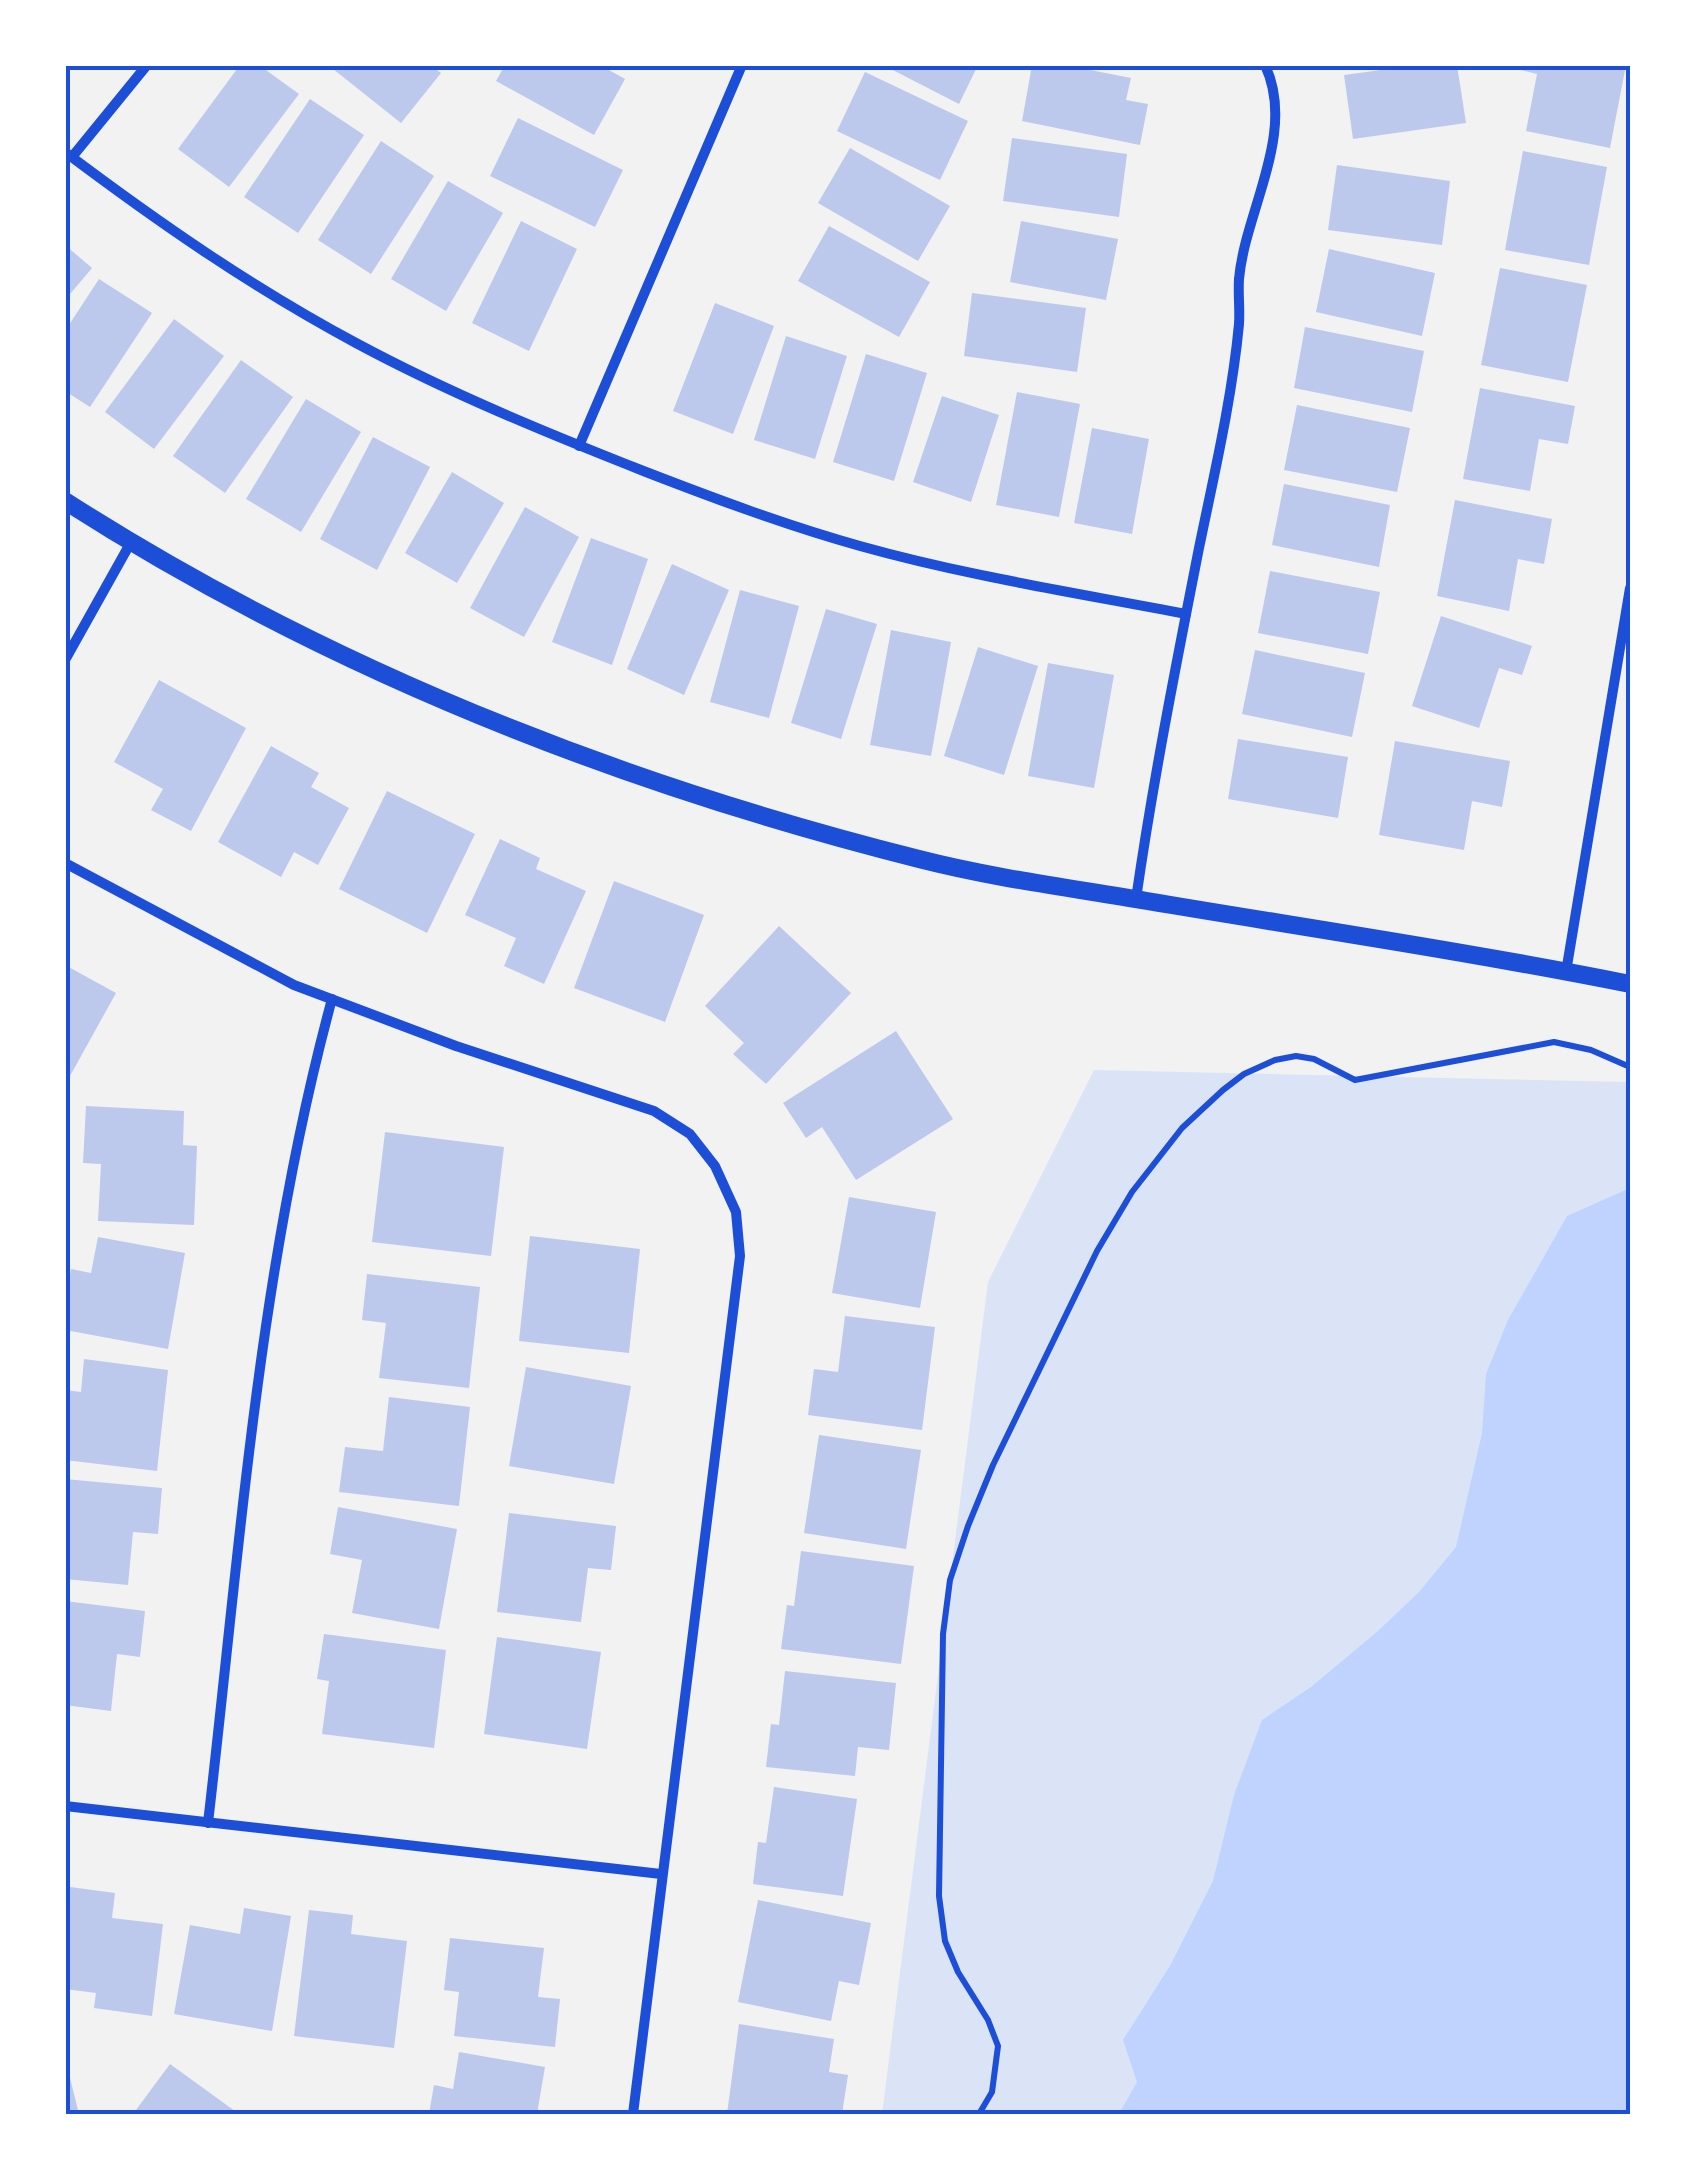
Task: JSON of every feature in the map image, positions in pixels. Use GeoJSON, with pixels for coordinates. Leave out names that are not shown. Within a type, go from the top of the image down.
{"type":"FeatureCollection","features":[{"type":"Feature","properties":{"kind":"street"},"geometry":{"type":"LineString","coordinates":[[147,65],[68,155],[187,241],[354,342],[444,387],[712,498],[860,546],[1186,614]]}},
{"type":"Feature","properties":{"kind":"street"},"geometry":{"type":"LineString","coordinates":[[580,446],[742,65]]}},
{"type":"Feature","properties":{"kind":"street"},"geometry":{"type":"LineString","coordinates":[[1136,899],[1152,781],[1215,470],[1239,323],[1239,278],[1264,186],[1272,137],[1276,105],[1265,65]]}},
{"type":"Feature","properties":{"kind":"street"},"geometry":{"type":"LineString","coordinates":[[65,501],[130,542],[302,637],[426,695],[590,760],[921,860],[1630,984]]}},
{"type":"Feature","properties":{"kind":"street"},"geometry":{"type":"LineString","coordinates":[[65,660],[130,542]]}},
{"type":"Feature","properties":{"kind":"street"},"geometry":{"type":"LineString","coordinates":[[1566,972],[1630,588]]}},
{"type":"Feature","properties":{"kind":"street"},"geometry":{"type":"LineString","coordinates":[[65,863],[294,985],[456,1046],[654,1111],[690,1134],[715,1166],[736,1212],[740,1256],[633,2114]]}},
{"type":"Feature","properties":{"kind":"street"},"geometry":{"type":"LineString","coordinates":[[208,1823],[281,1226],[332,999]]}},
{"type":"Feature","properties":{"kind":"street"},"geometry":{"type":"LineString","coordinates":[[65,1806],[661,1874]]}},
{"type":"Feature","properties":{"kind":"path"},"geometry":{"type":"LineString","coordinates":[[979,2114],[992,2092],[998,2046],[988,2020],[958,1972],[946,1941],[940,1896],[943,1634],[950,1580],[994,1465],[1097,1251],[1132,1192],[1182,1128],[1223,1090],[1244,1074],[1275,1060],[1296,1056],[1314,1060],[1355,1080],[1554,1042],[1590,1050],[1630,1068]]}},
{"type":"Feature","properties":{"kind":"shaded area"},"geometry":{"type":"Polygon","coordinates":[[[1094,1070],[1630,1082],[1630,2114],[882,2114],[988,1282],[1094,1070]]]}},
{"type":"Feature","properties":{"kind":"water"},"geometry":{"type":"Polygon","coordinates":[[[1630,1188],[1630,2114],[1119,2114],[1137,2082],[1123,2040],[1171,1964],[1213,1881],[1234,1795],[1262,1720],[1311,1687],[1378,1631],[1419,1592],[1456,1547],[1482,1433],[1486,1374],[1508,1320],[1567,1216],[1630,1188]]]}},
{"type":"Feature","properties":{"kind":"building"},"geometry":{"type":"Polygon","coordinates":[[[240,65],[259,65],[299,94],[229,187],[178,149],[240,65]]]}},
{"type":"Feature","properties":{"kind":"building"},"geometry":{"type":"Polygon","coordinates":[[[328,65],[430,65],[441,73],[401,123],[328,65]]]}},
{"type":"Feature","properties":{"kind":"building"},"geometry":{"type":"Polygon","coordinates":[[[505,65],[600,65],[625,79],[594,135],[496,81],[505,65]]]}},
{"type":"Feature","properties":{"kind":"building"},"geometry":{"type":"Polygon","coordinates":[[[883,65],[978,65],[959,104],[883,65]]]}},
{"type":"Feature","properties":{"kind":"building"},"geometry":{"type":"Polygon","coordinates":[[[1032,65],[1065,65],[1131,78],[1126,100],[1148,104],[1140,145],[1022,121],[1032,65]]]}},
{"type":"Feature","properties":{"kind":"building"},"geometry":{"type":"Polygon","coordinates":[[[1418,65],[1457,65],[1466,123],[1353,139],[1344,75],[1418,65]]]}},
{"type":"Feature","properties":{"kind":"building"},"geometry":{"type":"Polygon","coordinates":[[[1517,65],[1626,65],[1610,148],[1526,131],[1537,74],[1517,69],[1517,65]]]}},
{"type":"Feature","properties":{"kind":"building"},"geometry":{"type":"Polygon","coordinates":[[[865,72],[968,121],[940,180],[837,131],[865,72]]]}},
{"type":"Feature","properties":{"kind":"building"},"geometry":{"type":"Polygon","coordinates":[[[310,99],[364,135],[298,233],[244,197],[310,99]]]}},
{"type":"Feature","properties":{"kind":"building"},"geometry":{"type":"Polygon","coordinates":[[[518,118],[623,170],[595,227],[490,176],[518,118]]]}},
{"type":"Feature","properties":{"kind":"building"},"geometry":{"type":"Polygon","coordinates":[[[1012,138],[1127,154],[1119,217],[1003,201],[1012,138]]]}},
{"type":"Feature","properties":{"kind":"building"},"geometry":{"type":"Polygon","coordinates":[[[381,141],[434,176],[371,274],[318,240],[381,141]]]}},
{"type":"Feature","properties":{"kind":"building"},"geometry":{"type":"Polygon","coordinates":[[[850,148],[950,206],[918,261],[818,203],[850,148]]]}},
{"type":"Feature","properties":{"kind":"building"},"geometry":{"type":"Polygon","coordinates":[[[1523,151],[1607,167],[1589,265],[1505,250],[1523,151]]]}},
{"type":"Feature","properties":{"kind":"building"},"geometry":{"type":"Polygon","coordinates":[[[1337,165],[1450,181],[1442,245],[1328,230],[1337,165]]]}},
{"type":"Feature","properties":{"kind":"building"},"geometry":{"type":"Polygon","coordinates":[[[448,181],[503,213],[446,311],[391,279],[448,181]]]}},
{"type":"Feature","properties":{"kind":"building"},"geometry":{"type":"Polygon","coordinates":[[[521,221],[577,249],[529,351],[472,323],[521,221]]]}},
{"type":"Feature","properties":{"kind":"building"},"geometry":{"type":"Polygon","coordinates":[[[1021,221],[1118,239],[1106,300],[1010,282],[1021,221]]]}},
{"type":"Feature","properties":{"kind":"building"},"geometry":{"type":"Polygon","coordinates":[[[829,226],[930,282],[899,337],[798,281],[829,226]]]}},
{"type":"Feature","properties":{"kind":"building"},"geometry":{"type":"Polygon","coordinates":[[[65,245],[92,268],[65,300],[65,245]]]}},
{"type":"Feature","properties":{"kind":"building"},"geometry":{"type":"Polygon","coordinates":[[[1329,249],[1435,273],[1422,336],[1316,312],[1329,249]]]}},
{"type":"Feature","properties":{"kind":"building"},"geometry":{"type":"Polygon","coordinates":[[[1500,268],[1587,285],[1568,382],[1481,365],[1500,268]]]}},
{"type":"Feature","properties":{"kind":"building"},"geometry":{"type":"Polygon","coordinates":[[[99,279],[152,313],[90,407],[65,391],[65,331],[99,279]]]}},
{"type":"Feature","properties":{"kind":"building"},"geometry":{"type":"Polygon","coordinates":[[[972,293],[1086,308],[1077,372],[964,356],[972,293]]]}},
{"type":"Feature","properties":{"kind":"building"},"geometry":{"type":"Polygon","coordinates":[[[715,303],[774,326],[733,434],[673,411],[715,303]]]}},
{"type":"Feature","properties":{"kind":"building"},"geometry":{"type":"Polygon","coordinates":[[[174,319],[224,356],[154,449],[105,412],[174,319]]]}},
{"type":"Feature","properties":{"kind":"building"},"geometry":{"type":"Polygon","coordinates":[[[1305,327],[1424,351],[1412,412],[1294,388],[1305,327]]]}},
{"type":"Feature","properties":{"kind":"building"},"geometry":{"type":"Polygon","coordinates":[[[786,336],[847,356],[815,459],[754,440],[786,336]]]}},
{"type":"Feature","properties":{"kind":"building"},"geometry":{"type":"Polygon","coordinates":[[[866,354],[927,373],[894,481],[833,462],[866,354]]]}},
{"type":"Feature","properties":{"kind":"building"},"geometry":{"type":"Polygon","coordinates":[[[241,360],[293,397],[225,493],[173,456],[241,360]]]}},
{"type":"Feature","properties":{"kind":"building"},"geometry":{"type":"Polygon","coordinates":[[[1480,388],[1575,406],[1568,444],[1539,439],[1530,491],[1463,479],[1480,388]]]}},
{"type":"Feature","properties":{"kind":"building"},"geometry":{"type":"Polygon","coordinates":[[[1017,392],[1080,404],[1059,517],[996,505],[1017,392]]]}},
{"type":"Feature","properties":{"kind":"building"},"geometry":{"type":"Polygon","coordinates":[[[942,396],[999,415],[971,502],[913,482],[942,396]]]}},
{"type":"Feature","properties":{"kind":"building"},"geometry":{"type":"Polygon","coordinates":[[[306,399],[361,432],[301,532],[246,499],[306,399]]]}},
{"type":"Feature","properties":{"kind":"building"},"geometry":{"type":"Polygon","coordinates":[[[1297,405],[1410,428],[1397,492],[1284,470],[1297,405]]]}},
{"type":"Feature","properties":{"kind":"building"},"geometry":{"type":"Polygon","coordinates":[[[1092,428],[1149,439],[1132,534],[1074,523],[1092,428]]]}},
{"type":"Feature","properties":{"kind":"building"},"geometry":{"type":"Polygon","coordinates":[[[373,437],[430,467],[377,570],[320,539],[373,437]]]}},
{"type":"Feature","properties":{"kind":"building"},"geometry":{"type":"Polygon","coordinates":[[[452,472],[504,503],[457,583],[405,553],[452,472]]]}},
{"type":"Feature","properties":{"kind":"building"},"geometry":{"type":"Polygon","coordinates":[[[1284,484],[1390,505],[1379,567],[1272,545],[1284,484]]]}},
{"type":"Feature","properties":{"kind":"building"},"geometry":{"type":"Polygon","coordinates":[[[1455,500],[1552,519],[1544,564],[1518,559],[1509,611],[1437,596],[1455,500]]]}},
{"type":"Feature","properties":{"kind":"building"},"geometry":{"type":"Polygon","coordinates":[[[525,507],[579,537],[524,637],[470,608],[525,507]]]}},
{"type":"Feature","properties":{"kind":"building"},"geometry":{"type":"Polygon","coordinates":[[[591,538],[648,559],[612,665],[552,642],[591,538]]]}},
{"type":"Feature","properties":{"kind":"building"},"geometry":{"type":"Polygon","coordinates":[[[672,564],[729,590],[684,695],[627,669],[672,564]]]}},
{"type":"Feature","properties":{"kind":"building"},"geometry":{"type":"Polygon","coordinates":[[[1270,571],[1380,592],[1368,654],[1258,633],[1270,571]]]}},
{"type":"Feature","properties":{"kind":"building"},"geometry":{"type":"Polygon","coordinates":[[[740,590],[799,606],[769,718],[710,702],[740,590]]]}},
{"type":"Feature","properties":{"kind":"building"},"geometry":{"type":"Polygon","coordinates":[[[826,609],[877,624],[841,739],[791,723],[826,609]]]}},
{"type":"Feature","properties":{"kind":"building"},"geometry":{"type":"Polygon","coordinates":[[[1441,616],[1532,646],[1522,675],[1499,668],[1479,728],[1412,706],[1441,616]]]}},
{"type":"Feature","properties":{"kind":"building"},"geometry":{"type":"Polygon","coordinates":[[[891,630],[951,642],[931,756],[870,745],[891,630]]]}},
{"type":"Feature","properties":{"kind":"building"},"geometry":{"type":"Polygon","coordinates":[[[978,647],[1038,666],[1004,775],[944,756],[978,647]]]}},
{"type":"Feature","properties":{"kind":"building"},"geometry":{"type":"Polygon","coordinates":[[[1255,650],[1365,673],[1352,737],[1242,714],[1255,650]]]}},
{"type":"Feature","properties":{"kind":"building"},"geometry":{"type":"Polygon","coordinates":[[[1048,663],[1114,675],[1094,788],[1028,776],[1048,663]]]}},
{"type":"Feature","properties":{"kind":"building"},"geometry":{"type":"Polygon","coordinates":[[[159,680],[246,728],[191,831],[151,810],[163,789],[114,762],[159,680]]]}},
{"type":"Feature","properties":{"kind":"building"},"geometry":{"type":"Polygon","coordinates":[[[1238,739],[1348,757],[1338,818],[1228,799],[1238,739]]]}},
{"type":"Feature","properties":{"kind":"building"},"geometry":{"type":"Polygon","coordinates":[[[1395,741],[1510,761],[1502,807],[1472,801],[1464,850],[1379,835],[1395,741]]]}},
{"type":"Feature","properties":{"kind":"building"},"geometry":{"type":"Polygon","coordinates":[[[271,746],[319,773],[311,787],[349,808],[318,865],[294,852],[281,877],[218,842],[271,746]]]}},
{"type":"Feature","properties":{"kind":"building"},"geometry":{"type":"Polygon","coordinates":[[[387,791],[475,834],[427,933],[339,889],[387,791]]]}},
{"type":"Feature","properties":{"kind":"building"},"geometry":{"type":"Polygon","coordinates":[[[500,839],[540,858],[536,869],[586,891],[544,984],[504,966],[516,938],[465,915],[500,839]]]}},
{"type":"Feature","properties":{"kind":"building"},"geometry":{"type":"Polygon","coordinates":[[[614,881],[704,915],[665,1022],[574,988],[614,881]]]}},
{"type":"Feature","properties":{"kind":"building"},"geometry":{"type":"Polygon","coordinates":[[[779,926],[851,993],[766,1084],[733,1054],[744,1043],[705,1006],[779,926]]]}},
{"type":"Feature","properties":{"kind":"building"},"geometry":{"type":"Polygon","coordinates":[[[65,965],[116,993],[65,1085],[65,965]]]}},
{"type":"Feature","properties":{"kind":"building"},"geometry":{"type":"Polygon","coordinates":[[[896,1031],[953,1119],[856,1180],[822,1127],[806,1138],[783,1103],[896,1031]]]}},
{"type":"Feature","properties":{"kind":"building"},"geometry":{"type":"Polygon","coordinates":[[[86,1106],[184,1111],[183,1145],[197,1146],[194,1225],[98,1221],[101,1164],[83,1163],[86,1106]]]}},
{"type":"Feature","properties":{"kind":"building"},"geometry":{"type":"Polygon","coordinates":[[[385,1132],[504,1147],[491,1256],[372,1242],[385,1132]]]}},
{"type":"Feature","properties":{"kind":"building"},"geometry":{"type":"Polygon","coordinates":[[[849,1197],[936,1212],[920,1308],[832,1293],[849,1197]]]}},
{"type":"Feature","properties":{"kind":"building"},"geometry":{"type":"Polygon","coordinates":[[[530,1236],[640,1249],[629,1353],[519,1341],[530,1236]]]}},
{"type":"Feature","properties":{"kind":"building"},"geometry":{"type":"Polygon","coordinates":[[[98,1237],[185,1253],[168,1349],[65,1330],[71,1269],[91,1273],[98,1237]]]}},
{"type":"Feature","properties":{"kind":"building"},"geometry":{"type":"Polygon","coordinates":[[[367,1274],[480,1287],[469,1388],[379,1378],[386,1323],[362,1320],[367,1274]]]}},
{"type":"Feature","properties":{"kind":"building"},"geometry":{"type":"Polygon","coordinates":[[[845,1316],[935,1327],[922,1430],[808,1415],[814,1369],[838,1372],[845,1316]]]}},
{"type":"Feature","properties":{"kind":"building"},"geometry":{"type":"Polygon","coordinates":[[[84,1359],[168,1370],[157,1471],[65,1460],[65,1390],[81,1392],[84,1359]]]}},
{"type":"Feature","properties":{"kind":"building"},"geometry":{"type":"Polygon","coordinates":[[[526,1367],[631,1386],[614,1484],[509,1466],[526,1367]]]}},
{"type":"Feature","properties":{"kind":"building"},"geometry":{"type":"Polygon","coordinates":[[[389,1397],[470,1407],[459,1506],[339,1492],[345,1447],[383,1451],[389,1397]]]}},
{"type":"Feature","properties":{"kind":"building"},"geometry":{"type":"Polygon","coordinates":[[[819,1435],[921,1450],[906,1549],[804,1533],[819,1435]]]}},
{"type":"Feature","properties":{"kind":"building"},"geometry":{"type":"Polygon","coordinates":[[[65,1479],[162,1488],[158,1534],[133,1532],[128,1585],[65,1579],[65,1479]]]}},
{"type":"Feature","properties":{"kind":"building"},"geometry":{"type":"Polygon","coordinates":[[[338,1507],[457,1529],[439,1629],[352,1613],[362,1560],[330,1554],[338,1507]]]}},
{"type":"Feature","properties":{"kind":"building"},"geometry":{"type":"Polygon","coordinates":[[[509,1513],[616,1526],[611,1570],[588,1568],[581,1622],[497,1612],[509,1513]]]}},
{"type":"Feature","properties":{"kind":"building"},"geometry":{"type":"Polygon","coordinates":[[[801,1551],[914,1566],[901,1664],[781,1649],[787,1605],[794,1606],[801,1551]]]}},
{"type":"Feature","properties":{"kind":"building"},"geometry":{"type":"Polygon","coordinates":[[[65,1601],[145,1611],[140,1657],[117,1654],[111,1711],[65,1705],[65,1601]]]}},
{"type":"Feature","properties":{"kind":"building"},"geometry":{"type":"Polygon","coordinates":[[[324,1634],[446,1650],[434,1748],[322,1734],[329,1681],[317,1679],[324,1634]]]}},
{"type":"Feature","properties":{"kind":"building"},"geometry":{"type":"Polygon","coordinates":[[[497,1637],[601,1652],[587,1749],[484,1734],[497,1637]]]}},
{"type":"Feature","properties":{"kind":"building"},"geometry":{"type":"Polygon","coordinates":[[[785,1671],[896,1683],[889,1750],[858,1747],[855,1776],[766,1767],[771,1724],[779,1725],[785,1671]]]}},
{"type":"Feature","properties":{"kind":"building"},"geometry":{"type":"Polygon","coordinates":[[[774,1787],[857,1799],[843,1896],[753,1884],[758,1842],[766,1843],[774,1787]]]}},
{"type":"Feature","properties":{"kind":"building"},"geometry":{"type":"Polygon","coordinates":[[[70,1887],[115,1893],[112,1918],[163,1924],[152,2016],[94,2008],[96,1993],[65,1989],[70,1887]]]}},
{"type":"Feature","properties":{"kind":"building"},"geometry":{"type":"Polygon","coordinates":[[[758,1900],[871,1923],[859,1985],[839,1981],[831,2021],[738,2002],[758,1900]]]}},
{"type":"Feature","properties":{"kind":"building"},"geometry":{"type":"Polygon","coordinates":[[[244,1908],[291,1916],[272,2031],[174,2014],[190,1925],[240,1934],[244,1908]]]}},
{"type":"Feature","properties":{"kind":"building"},"geometry":{"type":"Polygon","coordinates":[[[309,1910],[353,1915],[351,1934],[407,1941],[394,2048],[294,2036],[309,1910]]]}},
{"type":"Feature","properties":{"kind":"building"},"geometry":{"type":"Polygon","coordinates":[[[450,1938],[544,1948],[538,1997],[560,1999],[555,2047],[454,2036],[459,1992],[444,1990],[450,1938]]]}},
{"type":"Feature","properties":{"kind":"building"},"geometry":{"type":"Polygon","coordinates":[[[739,2024],[834,2039],[829,2072],[848,2075],[842,2114],[727,2114],[739,2024]]]}},
{"type":"Feature","properties":{"kind":"building"},"geometry":{"type":"Polygon","coordinates":[[[459,2052],[545,2067],[537,2114],[429,2114],[434,2085],[453,2089],[459,2052]]]}},
{"type":"Feature","properties":{"kind":"building"},"geometry":{"type":"Polygon","coordinates":[[[170,2064],[239,2114],[133,2114],[170,2064]]]}},
{"type":"Feature","properties":{"kind":"building"},"geometry":{"type":"Polygon","coordinates":[[[69,2074],[79,2114],[65,2114],[65,2075],[69,2074]]]}}]}
